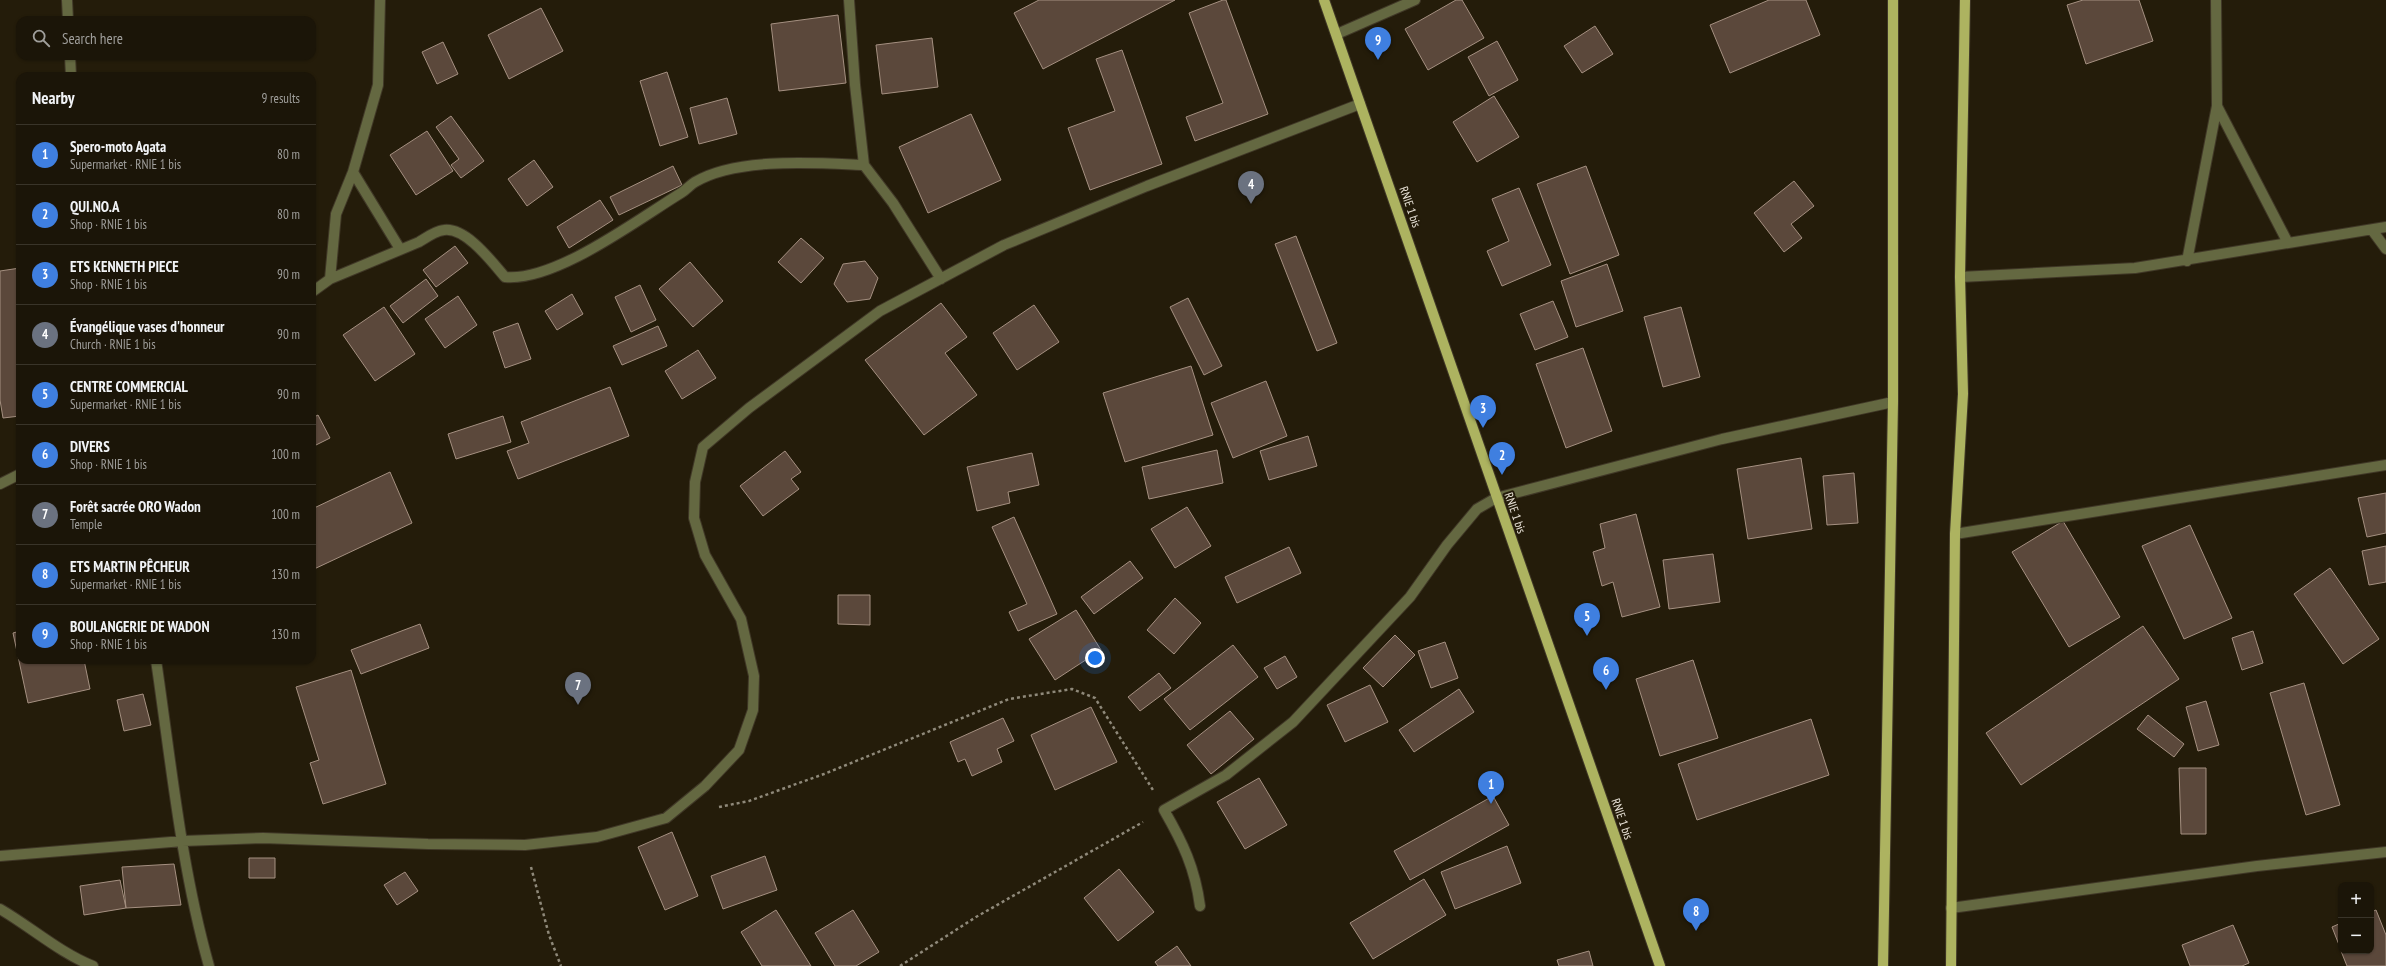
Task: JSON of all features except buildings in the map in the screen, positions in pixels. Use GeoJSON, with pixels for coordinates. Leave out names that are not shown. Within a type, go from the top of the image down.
{"type":"FeatureCollection","features":[{"type":"Feature","properties":{"kind":"main road","name":"RNIE 1 bis"},"geometry":{"type":"LineString","coordinates":[[1324,0],[1660,966]]}},
{"type":"Feature","properties":{"kind":"main road"},"geometry":{"type":"LineString","coordinates":[[1883,966],[1893,402],[1893,0]]}},
{"type":"Feature","properties":{"kind":"main road"},"geometry":{"type":"LineString","coordinates":[[1951,966],[1955,534],[1964,394],[1960,277],[1965,0]]}},
{"type":"Feature","properties":{"kind":"street"},"geometry":{"type":"LineString","coordinates":[[67,0],[68,16]]}},
{"type":"Feature","properties":{"kind":"street"},"geometry":{"type":"LineString","coordinates":[[330,280],[336,214],[353,172],[378,85],[380,0]]}},
{"type":"Feature","properties":{"kind":"street"},"geometry":{"type":"LineString","coordinates":[[849,0],[855,85],[864,165],[894,203],[940,279]]}},
{"type":"Feature","properties":{"kind":"street"},"geometry":{"type":"LineString","coordinates":[[1337,34],[1415,0]]}},
{"type":"Feature","properties":{"kind":"street"},"geometry":{"type":"LineString","coordinates":[[2187,261],[2217,106],[2216,0]]}},
{"type":"Feature","properties":{"kind":"street"},"geometry":{"type":"LineString","coordinates":[[70,60],[71,72]]}},
{"type":"Feature","properties":{"kind":"street"},"geometry":{"type":"LineString","coordinates":[[0,856],[183,841],[263,838],[428,844],[526,845],[597,838],[666,818],[705,786],[739,750],[753,710],[754,676],[741,619],[705,555],[694,518],[694,482],[703,447],[749,408],[880,311],[1004,245],[1147,186],[1360,104]]}},
{"type":"Feature","properties":{"kind":"street"},"geometry":{"type":"LineString","coordinates":[[2217,106],[2288,243]]}},
{"type":"Feature","properties":{"kind":"street"},"geometry":{"type":"LineString","coordinates":[[316,289],[330,280],[419,242],[431,234],[446,229],[465,235],[504,277],[518,278],[560,266],[681,193],[694,182],[711,175],[737,167],[810,163],[864,165]]}},
{"type":"Feature","properties":{"kind":"street"},"geometry":{"type":"LineString","coordinates":[[353,172],[400,249]]}},
{"type":"Feature","properties":{"kind":"street"},"geometry":{"type":"LineString","coordinates":[[1960,277],[2135,268],[2187,261],[2386,227]]}},
{"type":"Feature","properties":{"kind":"street"},"geometry":{"type":"LineString","coordinates":[[2372,230],[2386,249]]}},
{"type":"Feature","properties":{"kind":"street"},"geometry":{"type":"LineString","coordinates":[[1200,906],[1197,880],[1185,847],[1164,810],[1226,775],[1292,722],[1410,597],[1448,545],[1477,509],[1496,498],[1722,440],[1893,402]]}},
{"type":"Feature","properties":{"kind":"street"},"geometry":{"type":"LineString","coordinates":[[1955,534],[2386,465]]}},
{"type":"Feature","properties":{"kind":"street"},"geometry":{"type":"LineString","coordinates":[[0,484],[16,476]]}},
{"type":"Feature","properties":{"kind":"street"},"geometry":{"type":"LineString","coordinates":[[157,664],[183,841],[199,931],[209,966]]}},
{"type":"Feature","properties":{"kind":"street"},"geometry":{"type":"LineString","coordinates":[[1951,908],[2257,866],[2386,852]]}},
{"type":"Feature","properties":{"kind":"street"},"geometry":{"type":"LineString","coordinates":[[0,909],[22,921],[79,961],[93,966]]}},
{"type":"Feature","properties":{"kind":"path"},"geometry":{"type":"LineString","coordinates":[[711,808],[749,800],[824,774],[1009,699],[1072,689],[1095,698],[1136,762],[1164,810],[976,918],[900,966]]}},
{"type":"Feature","properties":{"kind":"path"},"geometry":{"type":"LineString","coordinates":[[526,845],[549,935],[562,966]]}},
{"type":"Feature","properties":{"kind":"place","name":"BOULANGERIE DE WADON"},"geometry":{"type":"Point","coordinates":[1378,60]}},
{"type":"Feature","properties":{"kind":"place","name":"Évangélique vases d'honneur"},"geometry":{"type":"Point","coordinates":[1251,204]}},
{"type":"Feature","properties":{"kind":"place","name":"ETS KENNETH PIECE"},"geometry":{"type":"Point","coordinates":[1483,428]}},
{"type":"Feature","properties":{"kind":"place","name":"QUI.NO.A"},"geometry":{"type":"Point","coordinates":[1502,475]}},
{"type":"Feature","properties":{"kind":"place","name":"CENTRE COMMERCIAL"},"geometry":{"type":"Point","coordinates":[1587,636]}},
{"type":"Feature","properties":{"kind":"place","name":"DIVERS"},"geometry":{"type":"Point","coordinates":[1606,690]}},
{"type":"Feature","properties":{"kind":"place","name":"Forêt sacrée ORO Wadon"},"geometry":{"type":"Point","coordinates":[578,705]}},
{"type":"Feature","properties":{"kind":"place","name":"Spero-moto Agata"},"geometry":{"type":"Point","coordinates":[1491,804]}},
{"type":"Feature","properties":{"kind":"place","name":"ETS MARTIN PÊCHEUR"},"geometry":{"type":"Point","coordinates":[1696,931]}}]}
